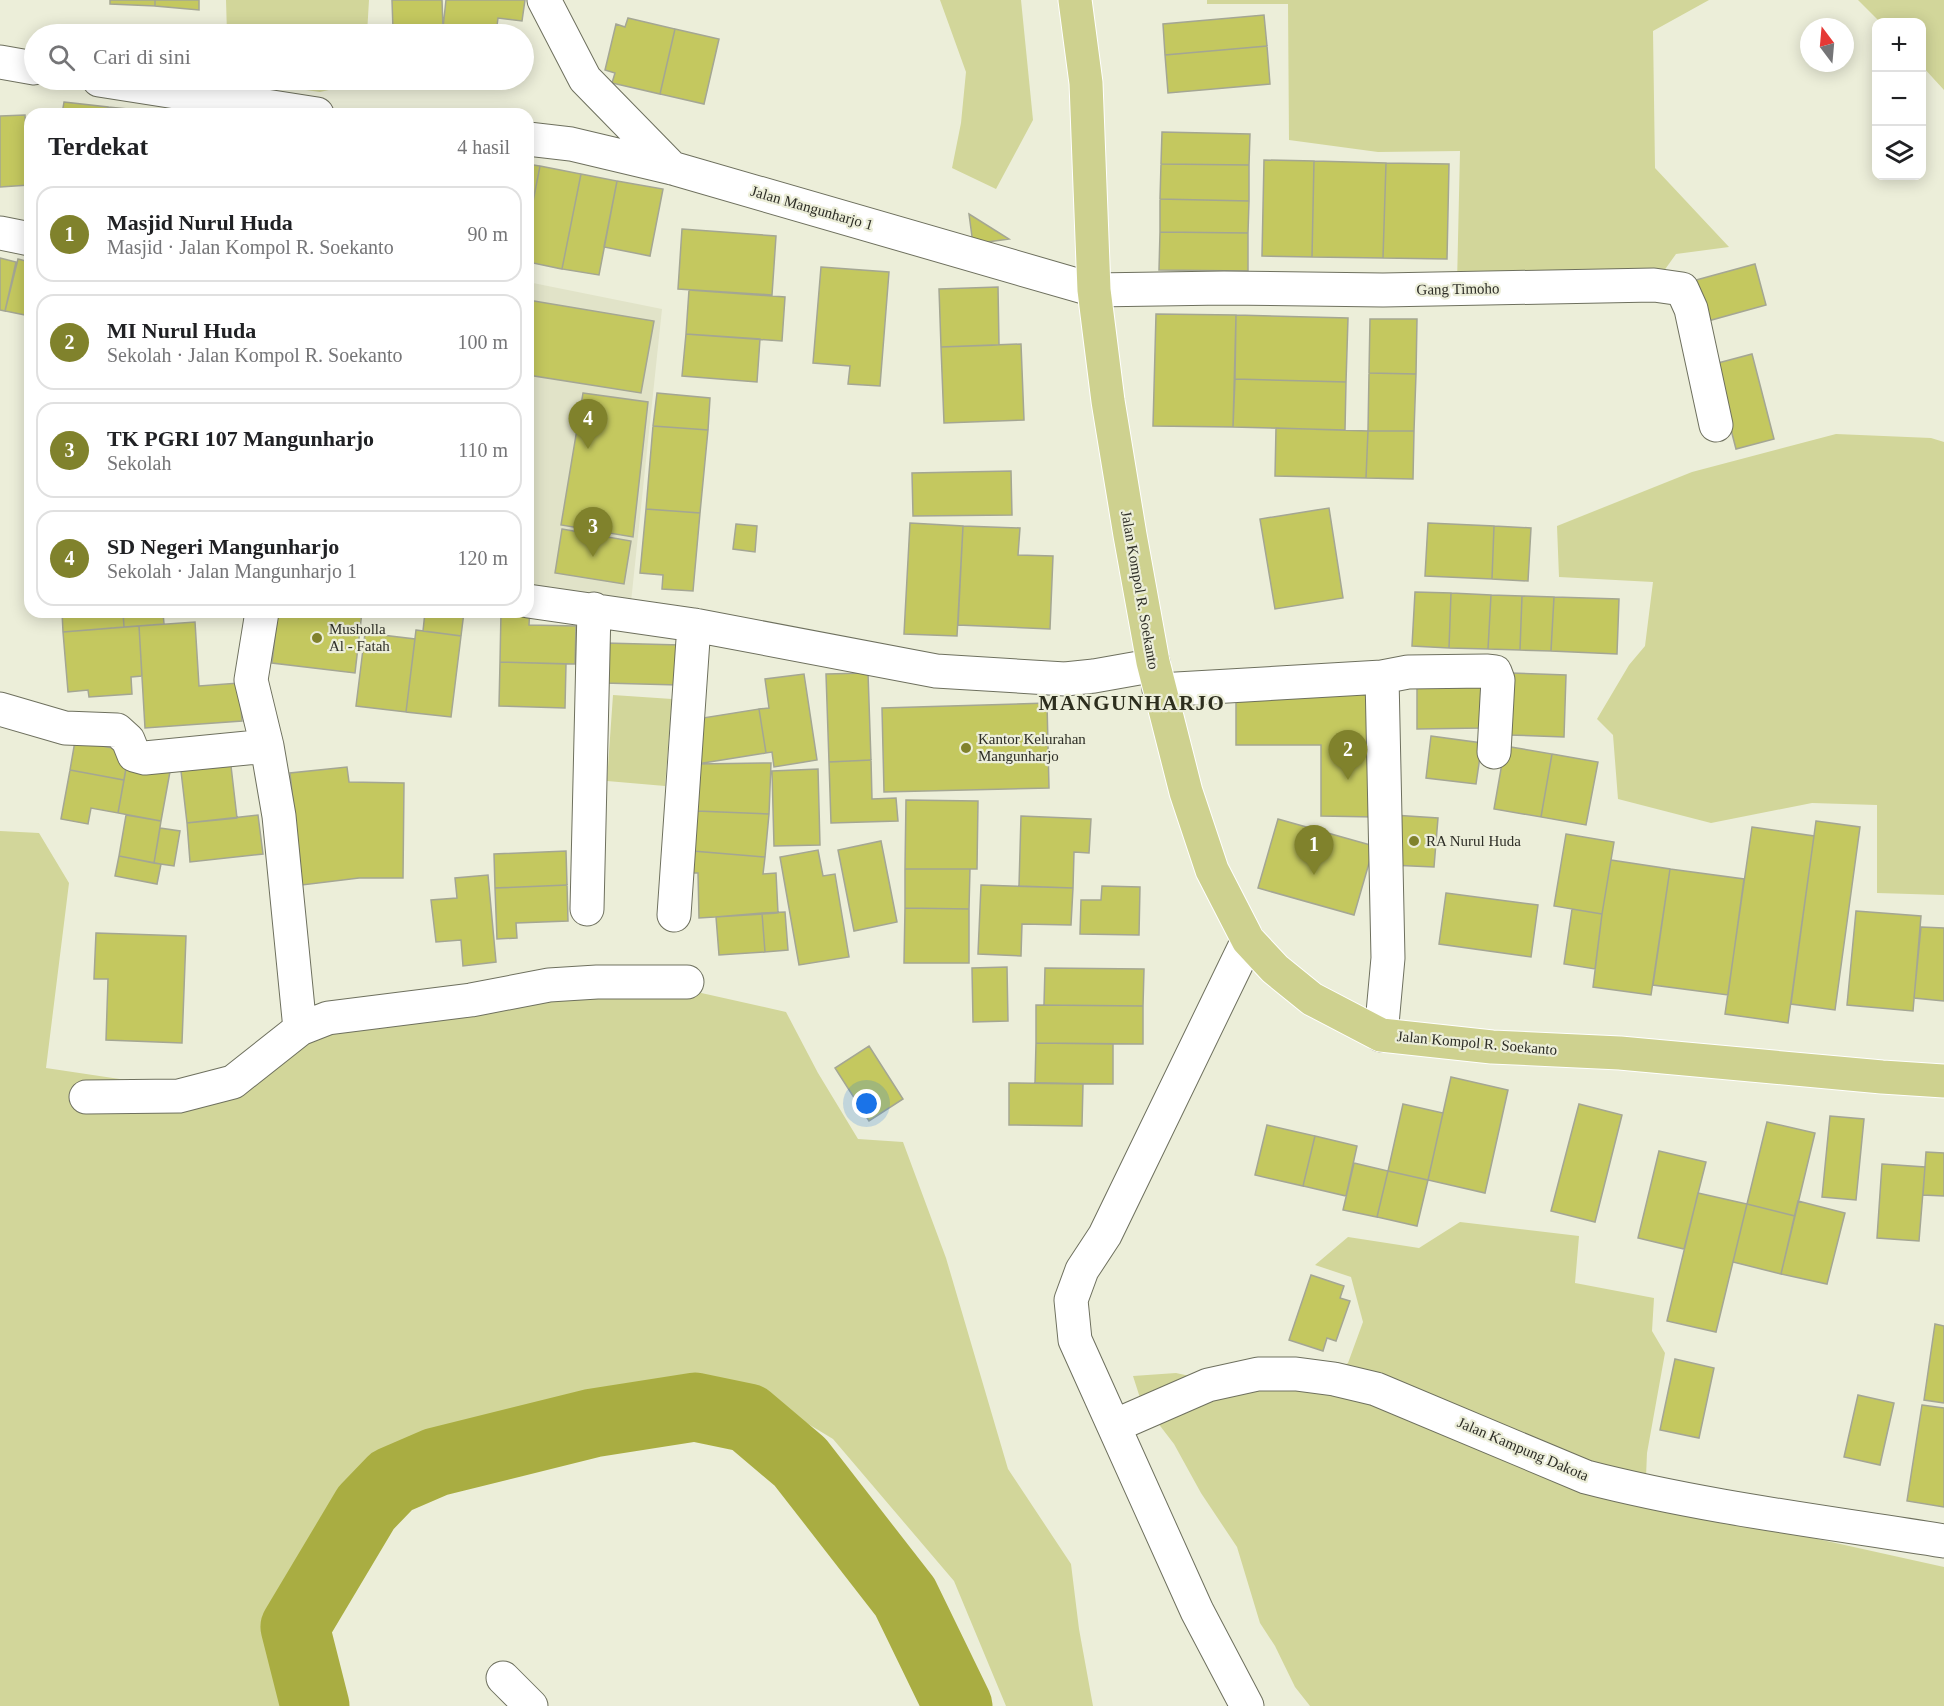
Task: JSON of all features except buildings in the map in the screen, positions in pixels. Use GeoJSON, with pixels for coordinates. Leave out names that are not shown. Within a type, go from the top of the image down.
{"type":"FeatureCollection","features":[{"type":"Feature","properties":{"kind":"main road","name":"Jalan Kompol R. Soekanto"},"geometry":{"type":"LineString","coordinates":[[1075,0],[1086,83],[1094,290],[1114,434],[1156,676],[1186,792],[1212,870],[1248,940],[1275,969],[1312,999],[1381,1035],[1492,1047],[1620,1053],[1944,1081]]}},
{"type":"Feature","properties":{"kind":"street"},"geometry":{"type":"LineString","coordinates":[[544,0],[585,79],[672,168]]}},
{"type":"Feature","properties":{"kind":"street"},"geometry":{"type":"LineString","coordinates":[[0,62],[24,67]]}},
{"type":"Feature","properties":{"kind":"street"},"geometry":{"type":"LineString","coordinates":[[163,90],[279,108]]}},
{"type":"Feature","properties":{"kind":"street","name":"Jalan Mangunharjo 1"},"geometry":{"type":"LineString","coordinates":[[534,140],[571,144],[672,168],[1094,290]]}},
{"type":"Feature","properties":{"kind":"street"},"geometry":{"type":"LineString","coordinates":[[0,233],[24,238]]}},
{"type":"Feature","properties":{"kind":"street","name":"Gang Timoho"},"geometry":{"type":"LineString","coordinates":[[1094,290],[1224,288],[1383,290],[1654,285],[1682,289],[1691,309],[1716,425]]}},
{"type":"Feature","properties":{"kind":"street"},"geometry":{"type":"LineString","coordinates":[[534,602],[694,625],[936,670],[1065,680],[1139,668],[1156,676],[1382,677],[1408,672],[1486,670],[1495,672],[1498,680],[1494,752]]}},
{"type":"Feature","properties":{"kind":"street"},"geometry":{"type":"LineString","coordinates":[[587,909],[594,609]]}},
{"type":"Feature","properties":{"kind":"street"},"geometry":{"type":"LineString","coordinates":[[261,618],[251,680],[267,746],[279,816],[300,1029]]}},
{"type":"Feature","properties":{"kind":"street"},"geometry":{"type":"LineString","coordinates":[[674,915],[694,625]]}},
{"type":"Feature","properties":{"kind":"street"},"geometry":{"type":"LineString","coordinates":[[1381,1035],[1388,958],[1382,677]]}},
{"type":"Feature","properties":{"kind":"street"},"geometry":{"type":"LineString","coordinates":[[0,709],[65,728],[117,730],[128,740],[134,755],[145,758],[267,746]]}},
{"type":"Feature","properties":{"kind":"street"},"geometry":{"type":"LineString","coordinates":[[1247,1706],[1197,1611],[1074,1340],[1071,1300],[1082,1270],[1105,1234],[1248,940]]}},
{"type":"Feature","properties":{"kind":"street"},"geometry":{"type":"LineString","coordinates":[[86,1096],[179,1096],[233,1082],[300,1029],[328,1018],[471,1000],[549,984],[687,982]]}},
{"type":"Feature","properties":{"kind":"street","name":"Jalan Kampung Dakota"},"geometry":{"type":"LineString","coordinates":[[1114,1426],[1208,1385],[1258,1374],[1296,1374],[1325,1378],[1376,1389],[1596,1479],[1726,1506],[1944,1541]]}},
{"type":"Feature","properties":{"kind":"street"},"geometry":{"type":"LineString","coordinates":[[503,1678],[531,1706]]}},
{"type":"Feature","properties":{"kind":"shaded area"},"geometry":{"type":"Polygon","coordinates":[[[534,283],[662,309],[631,602],[534,590],[534,283]]]}},
{"type":"Feature","properties":{"kind":"green space"},"geometry":{"type":"Polygon","coordinates":[[[226,0],[369,0],[368,24],[227,24],[226,0]]]}},
{"type":"Feature","properties":{"kind":"green space"},"geometry":{"type":"Polygon","coordinates":[[[940,0],[1021,0],[1033,120],[996,189],[952,168],[961,123],[966,72],[940,0]]]}},
{"type":"Feature","properties":{"kind":"green space"},"geometry":{"type":"Polygon","coordinates":[[[1207,0],[1709,0],[1653,31],[1655,168],[1729,247],[1676,254],[1661,275],[1457,284],[1460,151],[1378,152],[1289,140],[1288,4],[1207,4],[1207,0]]]}},
{"type":"Feature","properties":{"kind":"green space"},"geometry":{"type":"Polygon","coordinates":[[[1858,0],[1944,0],[1944,90],[1926,70],[1926,18],[1876,18],[1858,0]]]}},
{"type":"Feature","properties":{"kind":"green space"},"geometry":{"type":"Polygon","coordinates":[[[306,90],[329,90],[320,92],[306,90]]]}},
{"type":"Feature","properties":{"kind":"green space"},"geometry":{"type":"Polygon","coordinates":[[[1836,434],[1931,438],[1944,442],[1944,895],[1877,893],[1877,805],[1812,803],[1711,823],[1618,799],[1613,735],[1597,719],[1629,665],[1645,646],[1653,582],[1559,577],[1557,526],[1692,472],[1836,434]]]}},
{"type":"Feature","properties":{"kind":"green space"},"geometry":{"type":"Polygon","coordinates":[[[613,695],[672,699],[665,786],[607,781],[613,695]]]}},
{"type":"Feature","properties":{"kind":"green space"},"geometry":{"type":"Polygon","coordinates":[[[0,831],[39,833],[69,883],[46,1068],[233,1096],[278,1043],[352,1014],[679,988],[786,1012],[818,1073],[858,1139],[903,1142],[946,1258],[1008,1469],[1071,1564],[1079,1629],[1093,1706],[1006,1706],[954,1581],[833,1439],[742,1384],[557,1397],[411,1447],[334,1512],[277,1604],[283,1693],[289,1706],[0,1706],[0,831]]]}},
{"type":"Feature","properties":{"kind":"green space"},"geometry":{"type":"Polygon","coordinates":[[[1460,1222],[1579,1236],[1575,1283],[1654,1298],[1652,1331],[1665,1353],[1647,1453],[1645,1501],[1944,1567],[1944,1706],[1310,1706],[1295,1687],[1275,1646],[1260,1623],[1237,1547],[1201,1493],[1174,1444],[1141,1401],[1133,1376],[1176,1373],[1249,1389],[1315,1384],[1348,1363],[1363,1322],[1351,1277],[1315,1265],[1348,1237],[1419,1248],[1460,1222]]]}},
{"type":"Feature","properties":{"kind":"waterway"},"geometry":{"type":"LineString","coordinates":[[315,1706],[295,1627],[366,1508],[392,1481],[436,1462],[593,1423],[695,1407],[748,1418],[800,1462],[905,1597],[958,1706]]}},
{"type":"Feature","properties":{"kind":"place","name":"SD Negeri Mangunharjo"},"geometry":{"type":"Point","coordinates":[588,449]}},
{"type":"Feature","properties":{"kind":"place","name":"TK PGRI 107 Mangunharjo"},"geometry":{"type":"Point","coordinates":[593,557]}},
{"type":"Feature","properties":{"kind":"place","name":"Musholla Al - Fatah"},"geometry":{"type":"Point","coordinates":[317,638]}},
{"type":"Feature","properties":{"kind":"place","name":"Kantor Kelurahan Mangunharjo"},"geometry":{"type":"Point","coordinates":[966,748]}},
{"type":"Feature","properties":{"kind":"place","name":"MI Nurul Huda"},"geometry":{"type":"Point","coordinates":[1348,780]}},
{"type":"Feature","properties":{"kind":"place","name":"RA Nurul Huda"},"geometry":{"type":"Point","coordinates":[1414,841]}},
{"type":"Feature","properties":{"kind":"place","name":"Masjid Nurul Huda"},"geometry":{"type":"Point","coordinates":[1314,875]}},
{"type":"Feature","properties":{"kind":"district","name":"MANGUNHARJO"},"geometry":{"type":"Point","coordinates":[1132,703]}}]}
